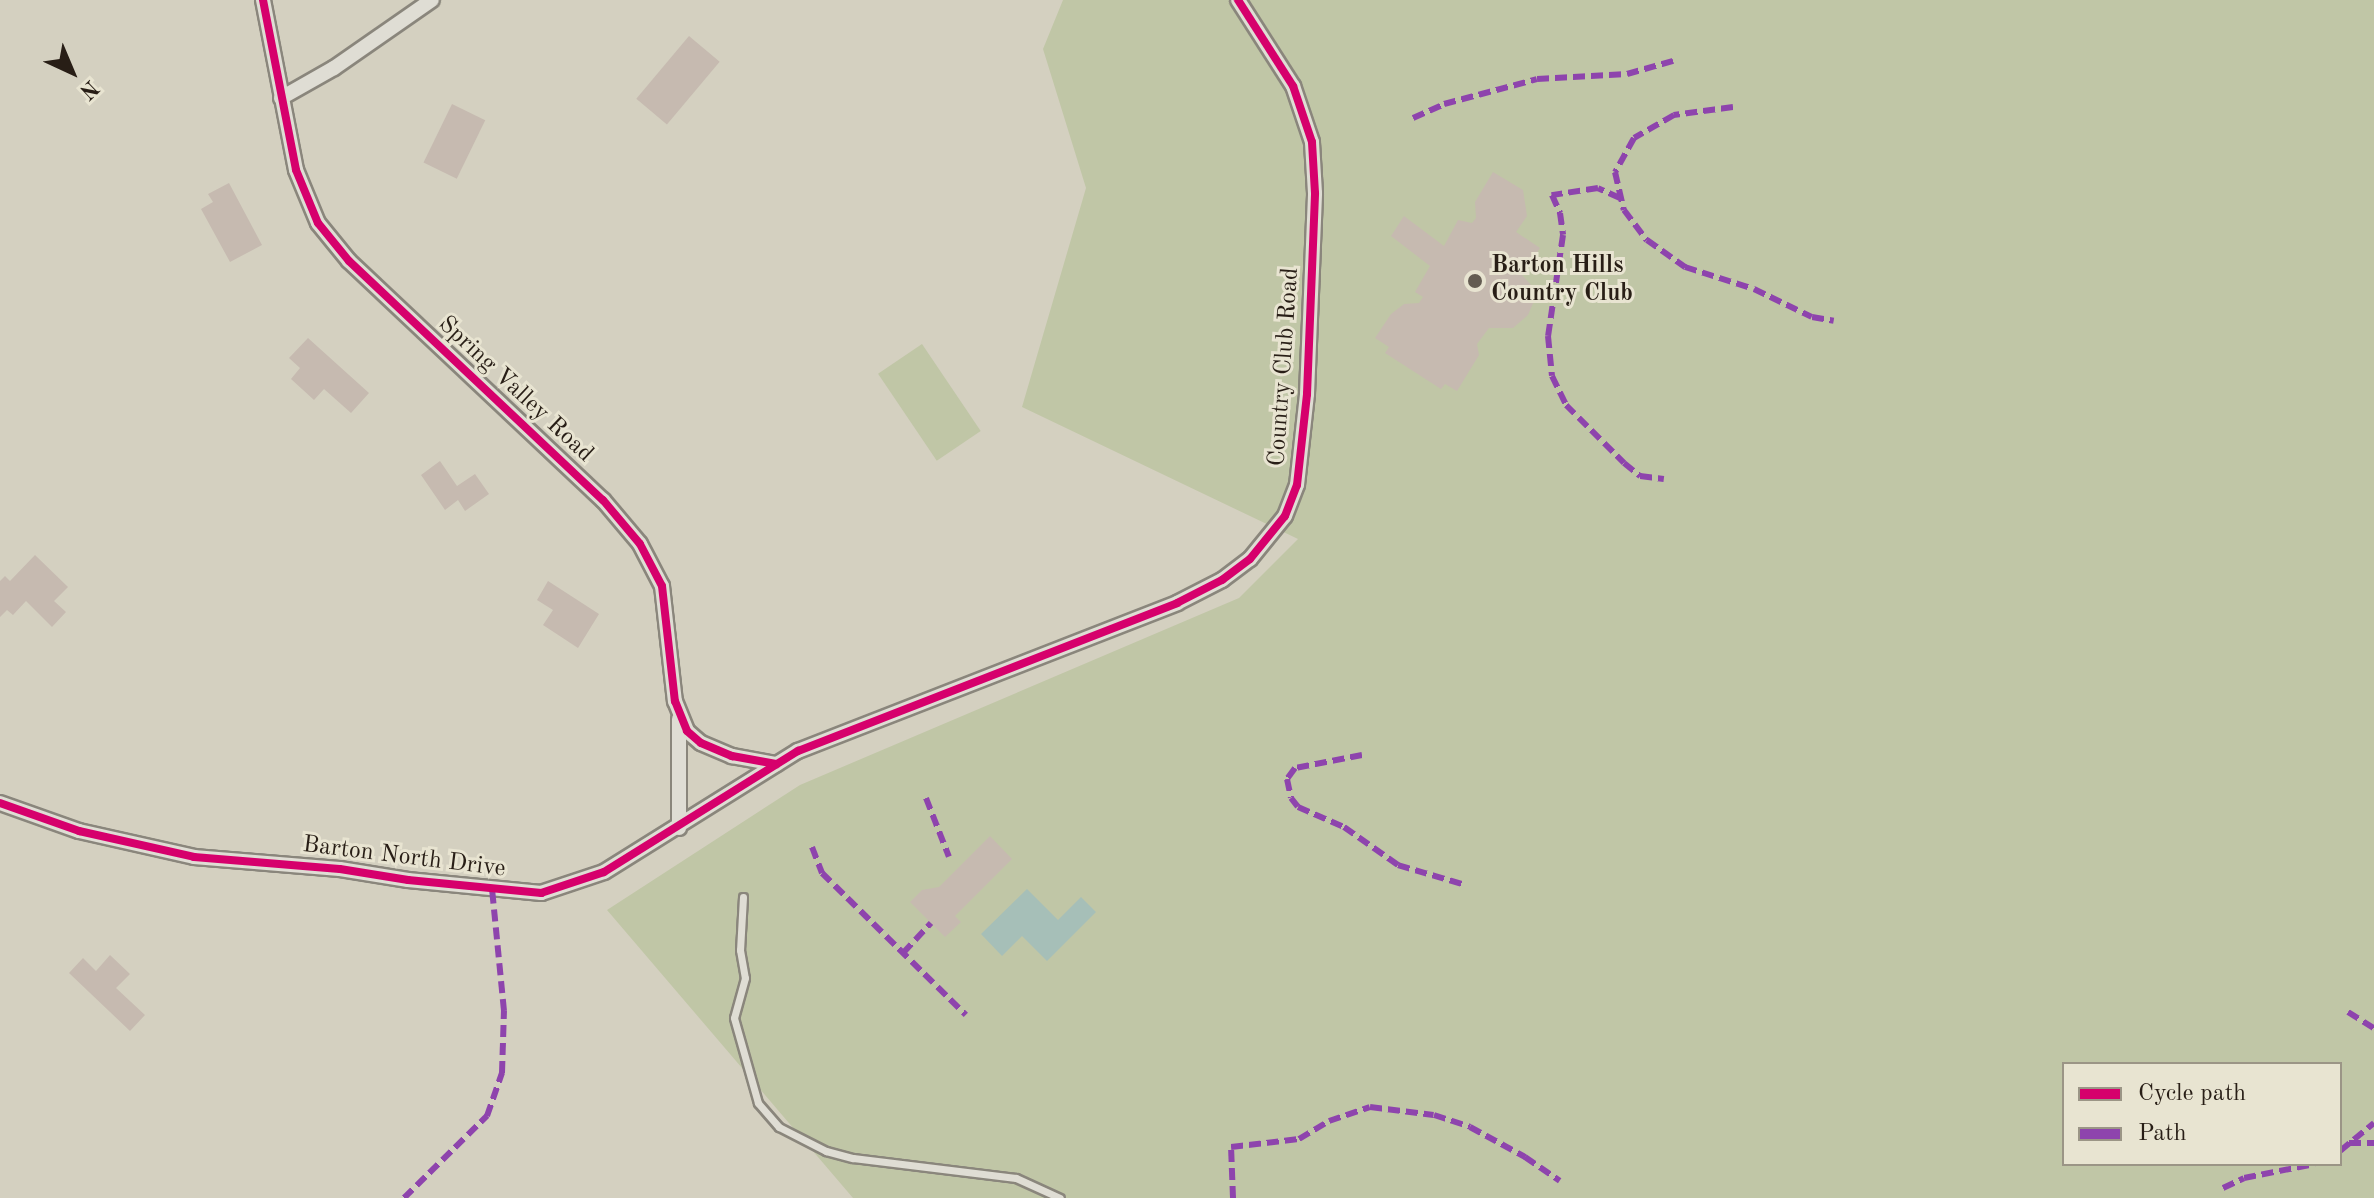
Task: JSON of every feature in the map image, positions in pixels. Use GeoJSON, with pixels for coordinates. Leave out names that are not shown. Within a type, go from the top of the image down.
{"type":"FeatureCollection","features":[{"type":"Feature","properties":{"kind":"street","name":"Spring Valley Road"},"geometry":{"type":"LineString","coordinates":[[263,0],[296,170],[318,223],[349,261],[603,500],[640,544],[662,586],[679,719],[679,828]]}},
{"type":"Feature","properties":{"kind":"street"},"geometry":{"type":"LineString","coordinates":[[281,98],[334,68],[432,0]]}},
{"type":"Feature","properties":{"kind":"street","name":"Country Club Road"},"geometry":{"type":"LineString","coordinates":[[776,764],[874,719],[1177,603],[1222,580],[1250,559],[1285,516],[1297,485],[1307,394],[1315,193],[1312,142],[1293,86],[1238,0]]}},
{"type":"Feature","properties":{"kind":"street"},"geometry":{"type":"LineString","coordinates":[[679,719],[701,743],[732,756],[776,764]]}},
{"type":"Feature","properties":{"kind":"street","name":"Barton North Drive"},"geometry":{"type":"LineString","coordinates":[[0,803],[79,831],[194,857],[340,869],[408,880],[541,893],[604,872],[679,828],[776,764]]}},
{"type":"Feature","properties":{"kind":"lane"},"geometry":{"type":"LineString","coordinates":[[743,897],[740,950],[745,978],[734,1018],[758,1103],[779,1127],[799,1140],[840,1154],[1016,1178],[1060,1198]]}},
{"type":"Feature","properties":{"kind":"green space","name":"Barton Hills Country Club"},"geometry":{"type":"Polygon","coordinates":[[[1063,0],[2374,0],[2374,1198],[853,1198],[607,910],[800,785],[1239,598],[1298,539],[1022,407],[1086,188],[1043,49],[1063,0]]]}},
{"type":"Feature","properties":{"kind":"green space"},"geometry":{"type":"Polygon","coordinates":[[[922,344],[981,431],[937,461],[878,374],[922,344]]]}},
{"type":"Feature","properties":{"kind":"water"},"geometry":{"type":"Polygon","coordinates":[[[1027,889],[1058,920],[1081,897],[1096,912],[1047,961],[1022,936],[1002,956],[981,934],[1027,889]]]}},
{"type":"Feature","properties":{"kind":"building"},"geometry":{"type":"Polygon","coordinates":[[[689,36],[720,62],[667,125],[636,99],[689,36]]]}},
{"type":"Feature","properties":{"kind":"building"},"geometry":{"type":"Polygon","coordinates":[[[452,104],[485,120],[457,179],[424,162],[452,104]]]}},
{"type":"Feature","properties":{"kind":"building","name":"Barton Hills Country Club"},"geometry":{"type":"Polygon","coordinates":[[[1493,172],[1523,190],[1527,216],[1516,232],[1540,248],[1522,275],[1532,286],[1534,301],[1528,315],[1513,328],[1489,328],[1477,344],[1479,355],[1457,391],[1445,384],[1441,389],[1385,353],[1389,347],[1375,338],[1391,314],[1404,304],[1419,303],[1423,297],[1415,292],[1430,266],[1391,236],[1404,216],[1444,246],[1458,220],[1472,223],[1476,218],[1475,202],[1493,172]]]}},
{"type":"Feature","properties":{"kind":"building"},"geometry":{"type":"Polygon","coordinates":[[[229,183],[262,245],[230,262],[201,209],[213,202],[208,194],[229,183]]]}},
{"type":"Feature","properties":{"kind":"building"},"geometry":{"type":"Polygon","coordinates":[[[308,338],[369,393],[351,413],[324,389],[314,400],[291,379],[300,368],[289,358],[308,338]]]}},
{"type":"Feature","properties":{"kind":"building"},"geometry":{"type":"Polygon","coordinates":[[[440,461],[457,486],[475,474],[489,494],[465,511],[458,500],[445,510],[421,475],[440,461]]]}},
{"type":"Feature","properties":{"kind":"building"},"geometry":{"type":"Polygon","coordinates":[[[35,555],[68,587],[54,601],[66,612],[52,627],[26,601],[13,615],[7,610],[0,617],[0,581],[5,576],[10,581],[35,555]]]}},
{"type":"Feature","properties":{"kind":"building"},"geometry":{"type":"Polygon","coordinates":[[[548,581],[599,614],[578,648],[543,625],[553,610],[537,600],[548,581]]]}},
{"type":"Feature","properties":{"kind":"building"},"geometry":{"type":"Polygon","coordinates":[[[990,836],[1012,859],[955,916],[961,922],[945,937],[910,902],[922,890],[939,887],[990,836]]]}},
{"type":"Feature","properties":{"kind":"building"},"geometry":{"type":"Polygon","coordinates":[[[110,955],[130,974],[116,988],[145,1015],[130,1031],[69,973],[83,958],[96,971],[110,955]]]}},
{"type":"Feature","properties":{"kind":"marked path"},"geometry":{"type":"LineString","coordinates":[[1413,118],[1444,104],[1537,79],[1627,74],[1673,61]]}},
{"type":"Feature","properties":{"kind":"marked path"},"geometry":{"type":"LineString","coordinates":[[1733,107],[1674,115],[1634,138],[1615,172],[1624,210],[1647,240],[1685,267],[1754,289],[1812,317],[1834,321]]}},
{"type":"Feature","properties":{"kind":"marked path"},"geometry":{"type":"LineString","coordinates":[[1620,198],[1598,188],[1552,195],[1560,213],[1563,235],[1548,336],[1552,376],[1566,405],[1624,463],[1640,476],[1664,479]]}},
{"type":"Feature","properties":{"kind":"marked path"},"geometry":{"type":"LineString","coordinates":[[1362,755],[1295,768],[1287,779],[1291,798],[1298,807],[1344,827],[1398,865],[1465,885]]}},
{"type":"Feature","properties":{"kind":"marked path"},"geometry":{"type":"LineString","coordinates":[[926,798],[949,857]]}},
{"type":"Feature","properties":{"kind":"marked path"},"geometry":{"type":"LineString","coordinates":[[812,847],[822,873],[966,1015]]}},
{"type":"Feature","properties":{"kind":"marked path"},"geometry":{"type":"LineString","coordinates":[[404,1198],[487,1116],[502,1073],[504,1011],[492,889]]}},
{"type":"Feature","properties":{"kind":"marked path"},"geometry":{"type":"LineString","coordinates":[[903,953],[931,923]]}},
{"type":"Feature","properties":{"kind":"marked path"},"geometry":{"type":"LineString","coordinates":[[2348,1012],[2374,1028]]}},
{"type":"Feature","properties":{"kind":"marked path"},"geometry":{"type":"LineString","coordinates":[[1233,1198],[1231,1147],[1299,1139],[1329,1121],[1370,1107],[1434,1115],[1470,1127],[1525,1157],[1560,1181]]}},
{"type":"Feature","properties":{"kind":"marked path"},"geometry":{"type":"LineString","coordinates":[[2342,1149],[2374,1123]]}},
{"type":"Feature","properties":{"kind":"marked path"},"geometry":{"type":"LineString","coordinates":[[2349,1143],[2374,1143]]}},
{"type":"Feature","properties":{"kind":"marked path"},"geometry":{"type":"LineString","coordinates":[[2223,1188],[2244,1178],[2305,1166]]}},
{"type":"Feature","properties":{"kind":"cycle path"},"geometry":{"type":"LineString","coordinates":[[263,0],[296,170],[318,223],[349,261],[603,500],[640,544],[662,586],[675,701],[687,731],[701,743],[732,756],[776,764]]}},
{"type":"Feature","properties":{"kind":"cycle path"},"geometry":{"type":"LineString","coordinates":[[0,803],[79,831],[194,857],[340,869],[408,880],[541,893],[604,872],[798,751],[1177,603],[1222,580],[1250,559],[1285,516],[1297,485],[1307,394],[1315,193],[1312,142],[1293,86],[1238,0]]}},
{"type":"Feature","properties":{"kind":"place","name":"Barton Hills Country Club"},"geometry":{"type":"Point","coordinates":[1475,281]}}]}
